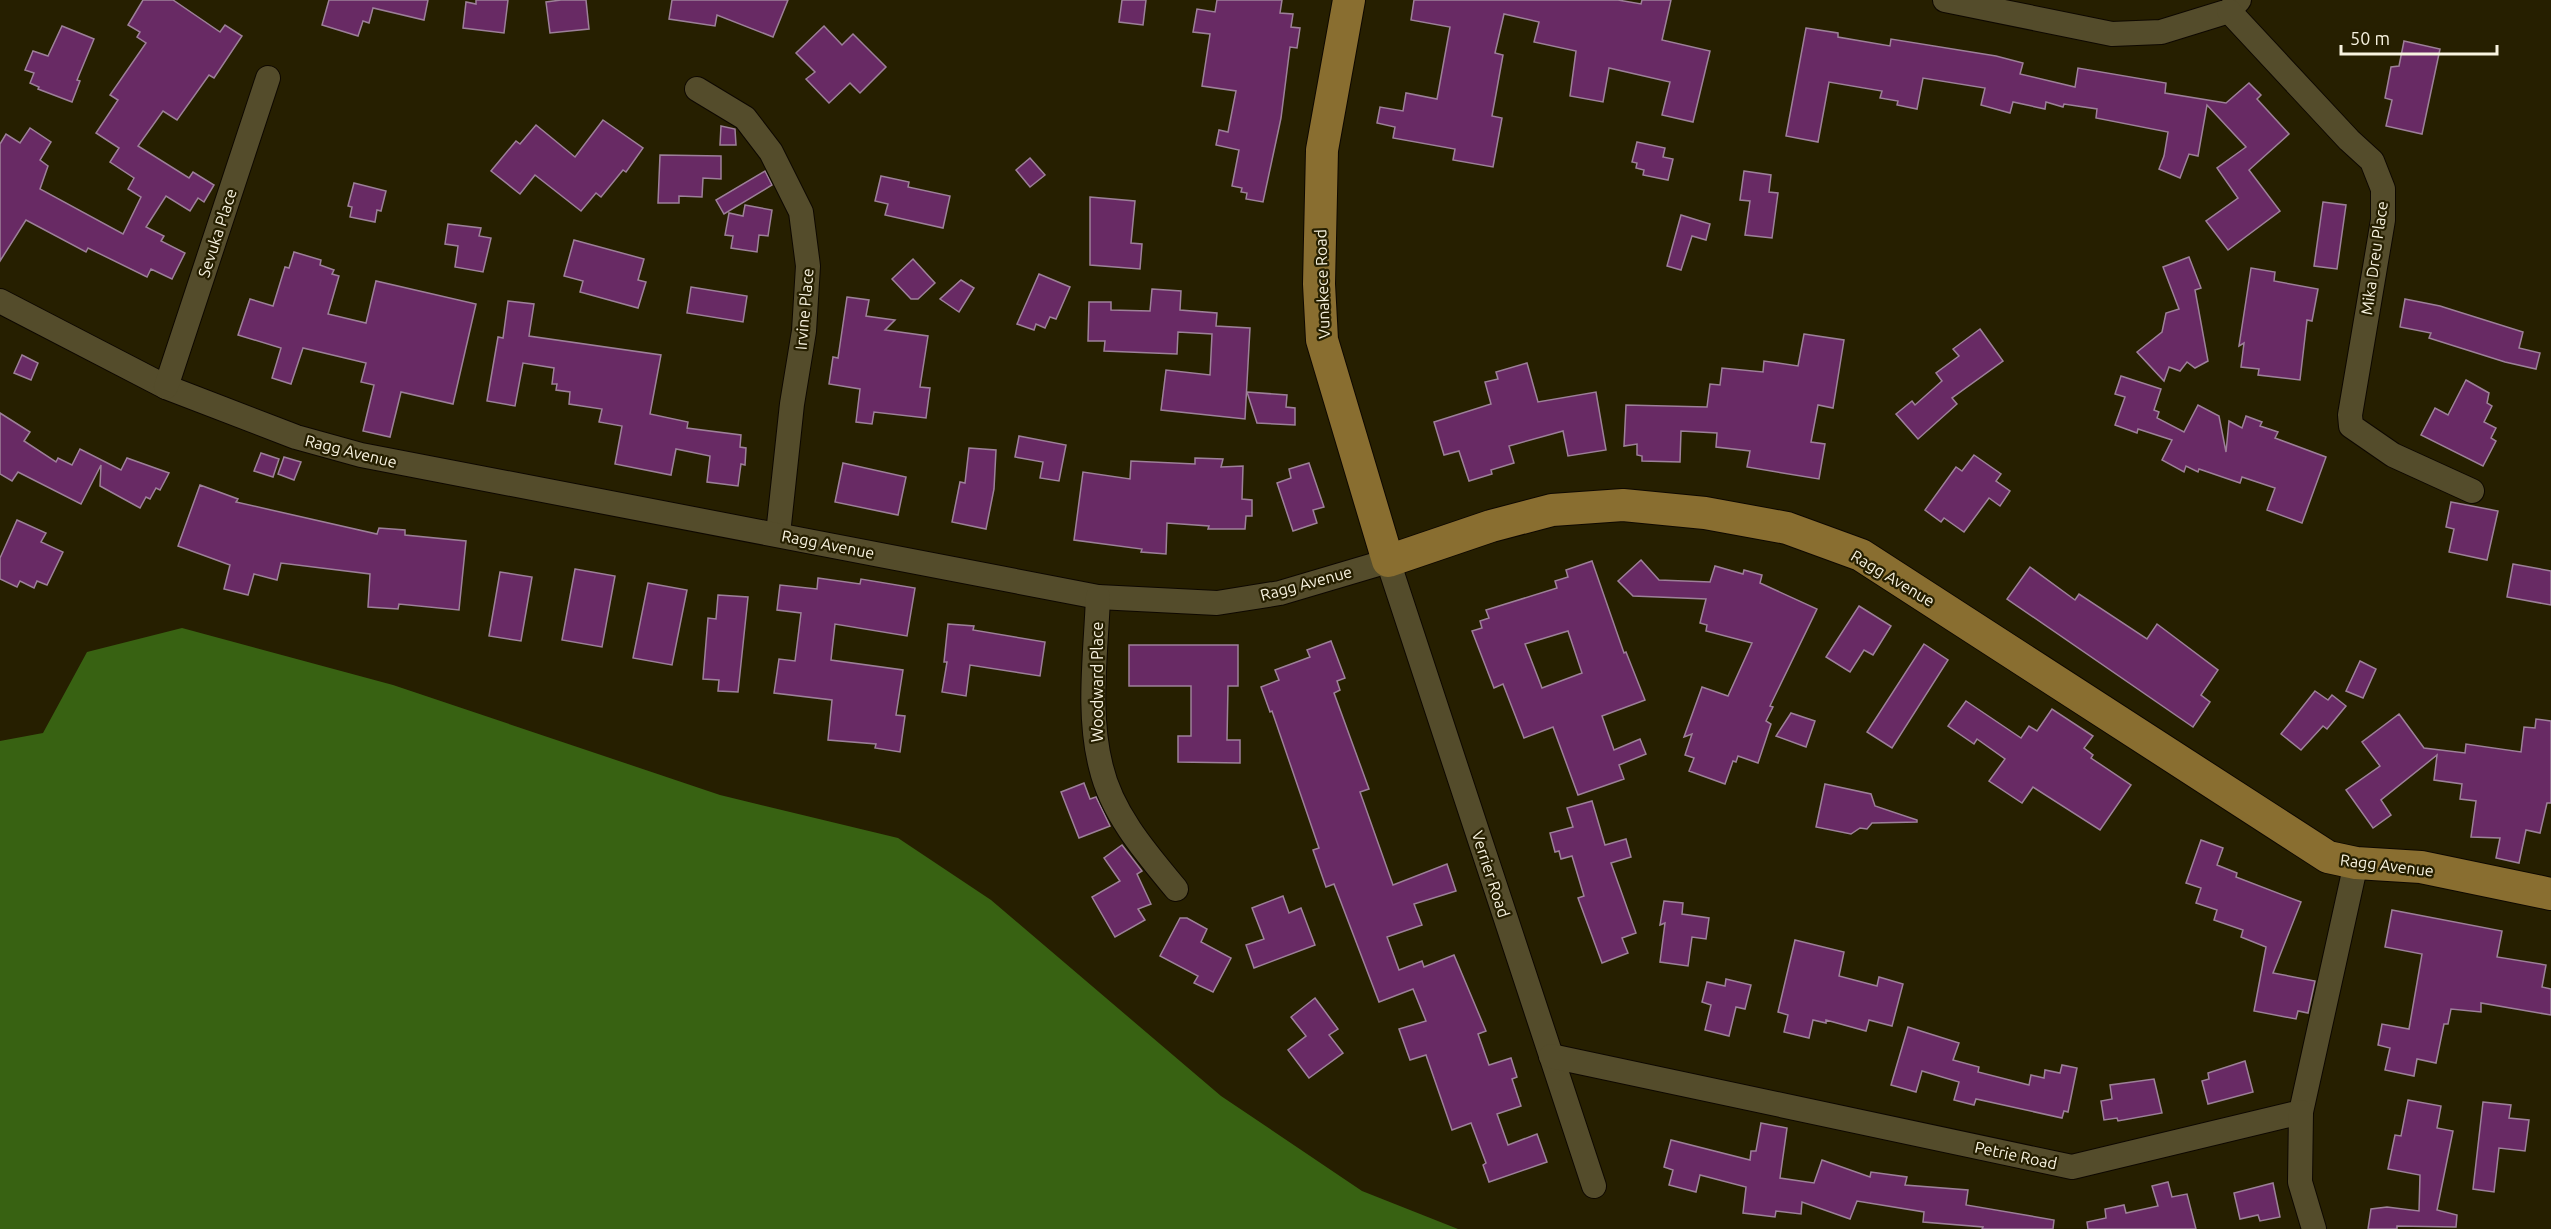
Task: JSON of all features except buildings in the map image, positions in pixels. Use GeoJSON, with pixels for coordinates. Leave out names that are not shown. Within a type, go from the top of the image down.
{"type":"FeatureCollection","features":[{"type":"Feature","properties":{"kind":"main road","name":"Vunakece Road"},"geometry":{"type":"LineString","coordinates":[[1349,0],[1322,150],[1319,284],[1322,340],[1388,561]]}},
{"type":"Feature","properties":{"kind":"main road","name":"Ragg Avenue"},"geometry":{"type":"LineString","coordinates":[[1388,561],[1491,526],[1552,510],[1623,505],[1705,513],[1787,528],[1861,555],[2328,857],[2356,863],[2421,867],[2551,894]]}},
{"type":"Feature","properties":{"kind":"street"},"geometry":{"type":"LineString","coordinates":[[1945,0],[2112,34],[2161,32],[2234,5]]}},
{"type":"Feature","properties":{"kind":"street","name":"Mika Dreu Place"},"geometry":{"type":"LineString","coordinates":[[2234,5],[2349,140],[2372,161],[2383,189],[2383,220],[2350,415],[2351,426],[2393,455],[2472,491]]}},
{"type":"Feature","properties":{"kind":"street","name":"Sevuka Place"},"geometry":{"type":"LineString","coordinates":[[166,387],[268,78]]}},
{"type":"Feature","properties":{"kind":"street","name":"Irvine Place"},"geometry":{"type":"LineString","coordinates":[[697,89],[745,118],[771,152],[801,212],[808,266],[805,320],[792,404],[778,534]]}},
{"type":"Feature","properties":{"kind":"street","name":"Ragg Avenue"},"geometry":{"type":"LineString","coordinates":[[0,301],[166,387],[296,437],[361,455],[1098,597],[1217,603],[1280,593],[1388,561]]}},
{"type":"Feature","properties":{"kind":"street","name":"Verrier Road"},"geometry":{"type":"LineString","coordinates":[[1388,561],[1594,1186]]}},
{"type":"Feature","properties":{"kind":"street","name":"Woodward Place"},"geometry":{"type":"LineString","coordinates":[[1098,597],[1094,730],[1101,769],[1120,813],[1143,849],[1176,889]]}},
{"type":"Feature","properties":{"kind":"street"},"geometry":{"type":"LineString","coordinates":[[2314,1229],[2300,1182],[2301,1112],[2356,863]]}},
{"type":"Feature","properties":{"kind":"street","name":"Petrie Road"},"geometry":{"type":"LineString","coordinates":[[1551,1056],[2073,1167],[2301,1112]]}},
{"type":"Feature","properties":{"kind":"green space"},"geometry":{"type":"Polygon","coordinates":[[[182,628],[393,685],[720,795],[898,838],[991,900],[1221,1096],[1362,1191],[1458,1229],[0,1229],[0,741],[43,733],[87,652],[182,628]]]}}]}
